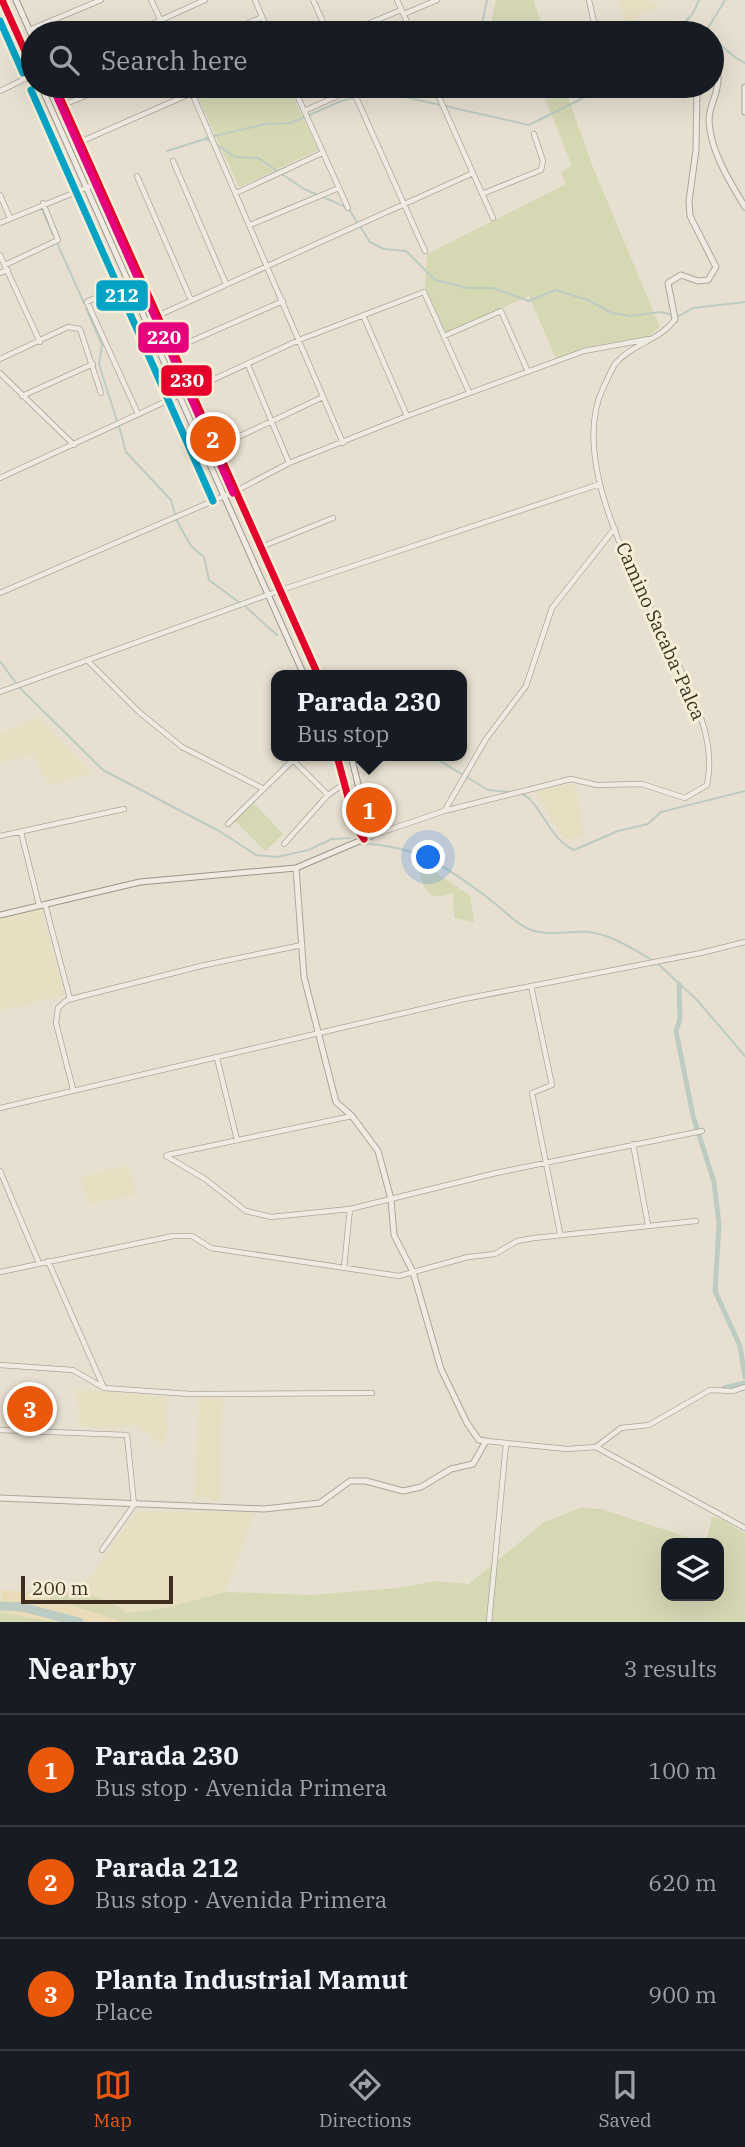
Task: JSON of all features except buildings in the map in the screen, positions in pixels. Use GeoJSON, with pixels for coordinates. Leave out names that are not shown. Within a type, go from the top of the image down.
{"type":"FeatureCollection","features":[{"type":"Feature","properties":{"kind":"main road"},"geometry":{"type":"LineString","coordinates":[[2,0],[21,42]]}},
{"type":"Feature","properties":{"kind":"main road"},"geometry":{"type":"LineString","coordinates":[[16,0],[25,21]]}},
{"type":"Feature","properties":{"kind":"main road"},"geometry":{"type":"LineString","coordinates":[[745,86],[745,112]]}},
{"type":"Feature","properties":{"kind":"main road"},"geometry":{"type":"LineString","coordinates":[[47,98],[302,670]]}},
{"type":"Feature","properties":{"kind":"main road"},"geometry":{"type":"LineString","coordinates":[[60,98],[316,670]]}},
{"type":"Feature","properties":{"kind":"main road","name":"Camino Sacaba-Palca"},"geometry":{"type":"LineString","coordinates":[[676,316],[668,293],[671,279],[681,275],[698,281],[708,280],[716,267],[690,216],[689,201],[696,150],[697,98]]}},
{"type":"Feature","properties":{"kind":"main road"},"geometry":{"type":"LineString","coordinates":[[716,98],[709,120],[713,142],[745,207]]}},
{"type":"Feature","properties":{"kind":"main road"},"geometry":{"type":"LineString","coordinates":[[338,761],[356,827],[364,839]]}},
{"type":"Feature","properties":{"kind":"main road"},"geometry":{"type":"LineString","coordinates":[[352,761],[370,836]]}},
{"type":"Feature","properties":{"kind":"main road","name":"Camino Sacaba-Palca"},"geometry":{"type":"LineString","coordinates":[[0,915],[178,876],[296,868],[370,836]]}},
{"type":"Feature","properties":{"kind":"main road"},"geometry":{"type":"LineString","coordinates":[[0,1498],[264,1509],[320,1503],[350,1481],[366,1481],[403,1491],[421,1487],[451,1469],[473,1464],[486,1441],[479,1440],[467,1423],[441,1369],[413,1272],[394,1235],[391,1199],[378,1151],[352,1116],[336,1102],[304,977],[296,868]]}},
{"type":"Feature","properties":{"kind":"street"},"geometry":{"type":"LineString","coordinates":[[50,21],[100,0]]}},
{"type":"Feature","properties":{"kind":"street"},"geometry":{"type":"LineString","coordinates":[[152,0],[161,21],[205,0]]}},
{"type":"Feature","properties":{"kind":"street"},"geometry":{"type":"LineString","coordinates":[[255,0],[264,21]]}},
{"type":"Feature","properties":{"kind":"street"},"geometry":{"type":"LineString","coordinates":[[313,0],[323,21]]}},
{"type":"Feature","properties":{"kind":"street"},"geometry":{"type":"LineString","coordinates":[[397,0],[407,21]]}},
{"type":"Feature","properties":{"kind":"street"},"geometry":{"type":"LineString","coordinates":[[379,21],[437,0]]}},
{"type":"Feature","properties":{"kind":"street"},"geometry":{"type":"LineString","coordinates":[[589,0],[594,21]]}},
{"type":"Feature","properties":{"kind":"street"},"geometry":{"type":"LineString","coordinates":[[253,21],[262,17]]}},
{"type":"Feature","properties":{"kind":"street"},"geometry":{"type":"LineString","coordinates":[[0,91],[21,81]]}},
{"type":"Feature","properties":{"kind":"street"},"geometry":{"type":"LineString","coordinates":[[63,105],[80,98]]}},
{"type":"Feature","properties":{"kind":"street"},"geometry":{"type":"LineString","coordinates":[[80,142],[181,98]]}},
{"type":"Feature","properties":{"kind":"street"},"geometry":{"type":"LineString","coordinates":[[194,98],[343,443]]}},
{"type":"Feature","properties":{"kind":"street"},"geometry":{"type":"LineString","coordinates":[[298,98],[348,208]]}},
{"type":"Feature","properties":{"kind":"street"},"geometry":{"type":"LineString","coordinates":[[304,111],[331,98]]}},
{"type":"Feature","properties":{"kind":"street"},"geometry":{"type":"LineString","coordinates":[[356,98],[425,251]]}},
{"type":"Feature","properties":{"kind":"street"},"geometry":{"type":"LineString","coordinates":[[439,98],[493,218]]}},
{"type":"Feature","properties":{"kind":"street"},"geometry":{"type":"LineString","coordinates":[[482,194],[541,170],[544,161],[534,134]]}},
{"type":"Feature","properties":{"kind":"street"},"geometry":{"type":"LineString","coordinates":[[236,192],[322,153]]}},
{"type":"Feature","properties":{"kind":"street"},"geometry":{"type":"LineString","coordinates":[[173,161],[226,284]]}},
{"type":"Feature","properties":{"kind":"street"},"geometry":{"type":"LineString","coordinates":[[146,321],[473,173]]}},
{"type":"Feature","properties":{"kind":"street"},"geometry":{"type":"LineString","coordinates":[[137,176],[191,300]]}},
{"type":"Feature","properties":{"kind":"street"},"geometry":{"type":"LineString","coordinates":[[0,223],[43,203],[98,183]]}},
{"type":"Feature","properties":{"kind":"street"},"geometry":{"type":"LineString","coordinates":[[250,225],[339,188]]}},
{"type":"Feature","properties":{"kind":"street"},"geometry":{"type":"LineString","coordinates":[[0,195],[10,218]]}},
{"type":"Feature","properties":{"kind":"street"},"geometry":{"type":"LineString","coordinates":[[0,273],[6,267],[58,240],[43,203]]}},
{"type":"Feature","properties":{"kind":"street"},"geometry":{"type":"LineString","coordinates":[[0,255],[40,342]]}},
{"type":"Feature","properties":{"kind":"street"},"geometry":{"type":"LineString","coordinates":[[129,281],[87,302],[138,414]]}},
{"type":"Feature","properties":{"kind":"street"},"geometry":{"type":"LineString","coordinates":[[0,478],[299,340],[424,292],[469,392]]}},
{"type":"Feature","properties":{"kind":"street"},"geometry":{"type":"LineString","coordinates":[[173,349],[283,301]]}},
{"type":"Feature","properties":{"kind":"street"},"geometry":{"type":"LineString","coordinates":[[444,336],[501,312],[528,372]]}},
{"type":"Feature","properties":{"kind":"street"},"geometry":{"type":"LineString","coordinates":[[363,315],[407,416]]}},
{"type":"Feature","properties":{"kind":"street","name":"Camino Sacaba-Palca"},"geometry":{"type":"LineString","coordinates":[[370,836],[444,811],[571,779],[597,785],[642,784],[685,798],[707,785],[709,748],[700,713],[615,528],[596,474],[593,420],[600,395],[616,363],[654,338],[676,316]]}},
{"type":"Feature","properties":{"kind":"street"},"geometry":{"type":"LineString","coordinates":[[0,359],[68,327],[80,329],[101,393]]}},
{"type":"Feature","properties":{"kind":"street"},"geometry":{"type":"LineString","coordinates":[[0,593],[223,497],[289,463],[407,416],[584,351],[654,338]]}},
{"type":"Feature","properties":{"kind":"street"},"geometry":{"type":"LineString","coordinates":[[22,396],[93,364]]}},
{"type":"Feature","properties":{"kind":"street"},"geometry":{"type":"LineString","coordinates":[[248,365],[289,463]]}},
{"type":"Feature","properties":{"kind":"street"},"geometry":{"type":"LineString","coordinates":[[0,373],[74,445]]}},
{"type":"Feature","properties":{"kind":"street"},"geometry":{"type":"LineString","coordinates":[[216,447],[273,423],[323,397]]}},
{"type":"Feature","properties":{"kind":"street"},"geometry":{"type":"LineString","coordinates":[[0,692],[280,591],[600,484]]}},
{"type":"Feature","properties":{"kind":"street"},"geometry":{"type":"LineString","coordinates":[[261,547],[333,518]]}},
{"type":"Feature","properties":{"kind":"street"},"geometry":{"type":"LineString","coordinates":[[444,811],[486,739],[526,686],[552,608],[615,528]]}},
{"type":"Feature","properties":{"kind":"street"},"geometry":{"type":"LineString","coordinates":[[88,661],[139,712],[182,747],[264,789]]}},
{"type":"Feature","properties":{"kind":"street"},"geometry":{"type":"LineString","coordinates":[[228,824],[292,761]]}},
{"type":"Feature","properties":{"kind":"street"},"geometry":{"type":"LineString","coordinates":[[294,761],[328,795]]}},
{"type":"Feature","properties":{"kind":"street"},"geometry":{"type":"LineString","coordinates":[[284,844],[328,795],[345,783]]}},
{"type":"Feature","properties":{"kind":"street"},"geometry":{"type":"LineString","coordinates":[[0,836],[124,810]]}},
{"type":"Feature","properties":{"kind":"street"},"geometry":{"type":"LineString","coordinates":[[20,832],[70,999]]}},
{"type":"Feature","properties":{"kind":"street"},"geometry":{"type":"LineString","coordinates":[[0,1108],[73,1089],[531,986],[745,942]]}},
{"type":"Feature","properties":{"kind":"street"},"geometry":{"type":"LineString","coordinates":[[73,1089],[56,1023],[58,1009],[70,999],[302,944]]}},
{"type":"Feature","properties":{"kind":"street"},"geometry":{"type":"LineString","coordinates":[[531,986],[552,1085],[532,1093],[560,1233]]}},
{"type":"Feature","properties":{"kind":"street"},"geometry":{"type":"LineString","coordinates":[[218,1058],[237,1140]]}},
{"type":"Feature","properties":{"kind":"street"},"geometry":{"type":"LineString","coordinates":[[352,1116],[166,1156],[205,1180],[246,1211],[271,1217],[350,1209],[702,1130]]}},
{"type":"Feature","properties":{"kind":"street"},"geometry":{"type":"LineString","coordinates":[[633,1144],[649,1226]]}},
{"type":"Feature","properties":{"kind":"street"},"geometry":{"type":"LineString","coordinates":[[0,1171],[39,1264]]}},
{"type":"Feature","properties":{"kind":"street"},"geometry":{"type":"LineString","coordinates":[[0,1190],[7,1189]]}},
{"type":"Feature","properties":{"kind":"street"},"geometry":{"type":"LineString","coordinates":[[344,1268],[350,1209]]}},
{"type":"Feature","properties":{"kind":"street"},"geometry":{"type":"LineString","coordinates":[[0,1272],[173,1236],[192,1236],[211,1248],[399,1276],[434,1269],[468,1257],[495,1254],[517,1241],[560,1233],[696,1221]]}},
{"type":"Feature","properties":{"kind":"street"},"geometry":{"type":"LineString","coordinates":[[48,1262],[104,1387]]}},
{"type":"Feature","properties":{"kind":"street"},"geometry":{"type":"LineString","coordinates":[[0,1365],[73,1370],[104,1387],[190,1394],[372,1393]]}},
{"type":"Feature","properties":{"kind":"street"},"geometry":{"type":"LineString","coordinates":[[596,1447],[621,1428],[649,1424],[710,1390],[733,1391],[745,1387]]}},
{"type":"Feature","properties":{"kind":"street"},"geometry":{"type":"LineString","coordinates":[[0,1430],[127,1434],[134,1505],[102,1550]]}},
{"type":"Feature","properties":{"kind":"street"},"geometry":{"type":"LineString","coordinates":[[486,1441],[567,1449],[596,1447],[745,1528]]}},
{"type":"Feature","properties":{"kind":"street"},"geometry":{"type":"LineString","coordinates":[[489,1622],[506,1444]]}},
{"type":"Feature","properties":{"kind":"shaded area"},"geometry":{"type":"Polygon","coordinates":[[[618,0],[650,0],[659,4],[655,9],[641,12],[636,21],[626,21],[618,0]]]}},
{"type":"Feature","properties":{"kind":"shaded area"},"geometry":{"type":"Polygon","coordinates":[[[39,717],[92,773],[49,785],[32,754],[0,763],[0,734],[39,717]]]}},
{"type":"Feature","properties":{"kind":"shaded area"},"geometry":{"type":"Polygon","coordinates":[[[576,784],[584,836],[564,840],[535,791],[576,784]]]}},
{"type":"Feature","properties":{"kind":"shaded area"},"geometry":{"type":"Polygon","coordinates":[[[41,909],[65,995],[0,1011],[0,919],[41,909]]]}},
{"type":"Feature","properties":{"kind":"shaded area"},"geometry":{"type":"Polygon","coordinates":[[[128,1165],[136,1195],[88,1204],[81,1177],[128,1165]]]}},
{"type":"Feature","properties":{"kind":"shaded area"},"geometry":{"type":"Polygon","coordinates":[[[76,1389],[168,1397],[165,1446],[134,1425],[106,1429],[79,1426],[76,1389]]]}},
{"type":"Feature","properties":{"kind":"shaded area"},"geometry":{"type":"Polygon","coordinates":[[[199,1393],[222,1395],[220,1501],[194,1497],[199,1393]]]}},
{"type":"Feature","properties":{"kind":"shaded area"},"geometry":{"type":"Polygon","coordinates":[[[136,1511],[255,1512],[225,1592],[166,1608],[126,1613],[112,1601],[78,1594],[136,1511]]]}},
{"type":"Feature","properties":{"kind":"green space"},"geometry":{"type":"Polygon","coordinates":[[[496,0],[533,0],[541,21],[492,21],[496,0]]]}},
{"type":"Feature","properties":{"kind":"green space"},"geometry":{"type":"Polygon","coordinates":[[[198,98],[294,98],[318,150],[239,187],[198,98]]]}},
{"type":"Feature","properties":{"kind":"green space"},"geometry":{"type":"Polygon","coordinates":[[[545,98],[568,98],[594,170],[660,327],[648,336],[582,348],[556,359],[529,296],[446,332],[425,288],[427,254],[566,184],[561,172],[572,166],[545,98]]]}},
{"type":"Feature","properties":{"kind":"green space"},"geometry":{"type":"Polygon","coordinates":[[[254,803],[283,834],[265,851],[235,821],[254,803]]]}},
{"type":"Feature","properties":{"kind":"green space"},"geometry":{"type":"Polygon","coordinates":[[[418,860],[470,896],[474,922],[454,918],[453,893],[437,896],[427,891],[420,875],[418,860]]]}},
{"type":"Feature","properties":{"kind":"green space"},"geometry":{"type":"Polygon","coordinates":[[[580,1508],[601,1509],[691,1538],[661,1538],[661,1601],[724,1601],[724,1538],[707,1538],[712,1517],[724,1520],[745,1534],[745,1622],[124,1622],[25,1592],[51,1590],[78,1593],[104,1600],[127,1613],[166,1608],[225,1592],[311,1595],[397,1588],[435,1581],[469,1584],[543,1523],[580,1508]]]}},
{"type":"Feature","properties":{"kind":"green space"},"geometry":{"type":"Polygon","coordinates":[[[0,1612],[55,1622],[0,1622],[0,1612]]]}},
{"type":"Feature","properties":{"kind":"sand"},"geometry":{"type":"Polygon","coordinates":[[[2,1589],[38,1595],[124,1622],[55,1622],[0,1612],[2,1589]]]}},
{"type":"Feature","properties":{"kind":"waterway"},"geometry":{"type":"LineString","coordinates":[[483,21],[487,0]]}},
{"type":"Feature","properties":{"kind":"waterway"},"geometry":{"type":"LineString","coordinates":[[686,21],[699,0]]}},
{"type":"Feature","properties":{"kind":"waterway"},"geometry":{"type":"LineString","coordinates":[[712,21],[725,0]]}},
{"type":"Feature","properties":{"kind":"waterway"},"geometry":{"type":"LineString","coordinates":[[724,48],[745,63]]}},
{"type":"Feature","properties":{"kind":"waterway"},"geometry":{"type":"LineString","coordinates":[[206,138],[266,124],[291,123],[352,98]]}},
{"type":"Feature","properties":{"kind":"waterway"},"geometry":{"type":"LineString","coordinates":[[410,98],[529,125],[583,98]]}},
{"type":"Feature","properties":{"kind":"waterway"},"geometry":{"type":"LineString","coordinates":[[167,151],[205,139],[211,141]]}},
{"type":"Feature","properties":{"kind":"waterway"},"geometry":{"type":"LineString","coordinates":[[216,144],[235,157],[258,158],[304,189],[318,195]]}},
{"type":"Feature","properties":{"kind":"waterway"},"geometry":{"type":"LineString","coordinates":[[323,197],[348,208],[370,242],[384,249],[406,251],[435,280],[467,288],[493,288],[529,301],[555,290],[588,300],[612,313],[631,316],[660,312],[679,316],[693,308],[745,302]]}},
{"type":"Feature","properties":{"kind":"waterway"},"geometry":{"type":"LineString","coordinates":[[42,209],[53,234]]}},
{"type":"Feature","properties":{"kind":"waterway"},"geometry":{"type":"LineString","coordinates":[[57,243],[84,303]]}},
{"type":"Feature","properties":{"kind":"waterway"},"geometry":{"type":"LineString","coordinates":[[86,308],[102,345],[99,364],[117,421]]}},
{"type":"Feature","properties":{"kind":"waterway"},"geometry":{"type":"LineString","coordinates":[[119,426],[126,452],[171,500],[177,521],[191,546],[204,557],[209,580],[240,603]]}},
{"type":"Feature","properties":{"kind":"waterway"},"geometry":{"type":"LineString","coordinates":[[246,607],[277,635]]}},
{"type":"Feature","properties":{"kind":"waterway"},"geometry":{"type":"LineString","coordinates":[[0,661],[18,686],[103,770],[219,831],[256,855],[277,857],[308,850],[332,839],[350,838]]}},
{"type":"Feature","properties":{"kind":"waterway"},"geometry":{"type":"LineString","coordinates":[[440,761],[488,790],[511,792]]}},
{"type":"Feature","properties":{"kind":"waterway"},"geometry":{"type":"LineString","coordinates":[[520,793],[533,803],[557,837],[574,850],[618,831],[648,824],[661,812],[745,791]]}},
{"type":"Feature","properties":{"kind":"waterway"},"geometry":{"type":"LineString","coordinates":[[358,844],[397,848],[430,860],[461,878],[531,930],[546,933],[598,934],[622,943],[652,960]]}},
{"type":"Feature","properties":{"kind":"waterway"},"geometry":{"type":"LineString","coordinates":[[674,956],[686,954]]}},
{"type":"Feature","properties":{"kind":"waterway"},"geometry":{"type":"LineString","coordinates":[[657,963],[697,1000],[745,1056]]}},
{"type":"Feature","properties":{"kind":"waterway"},"geometry":{"type":"LineString","coordinates":[[679,984],[680,1019],[676,1031],[693,1116],[714,1182],[719,1224],[715,1291],[740,1346],[745,1377]]}},
{"type":"Feature","properties":{"kind":"waterway"},"geometry":{"type":"LineString","coordinates":[[724,1388],[745,1383]]}},
{"type":"Feature","properties":{"kind":"waterway"},"geometry":{"type":"LineString","coordinates":[[0,1606],[22,1607],[79,1622]]}},
{"type":"Feature","properties":{"kind":"transit line","name":"230"},"geometry":{"type":"LineString","coordinates":[[2,0],[21,42]]}},
{"type":"Feature","properties":{"kind":"transit line","name":"212"},"geometry":{"type":"LineString","coordinates":[[0,21],[21,68]]}},
{"type":"Feature","properties":{"kind":"transit line","name":"212"},"geometry":{"type":"LineString","coordinates":[[35,98],[213,501]]}},
{"type":"Feature","properties":{"kind":"transit line","name":"220"},"geometry":{"type":"LineString","coordinates":[[57,98],[233,493]]}},
{"type":"Feature","properties":{"kind":"transit line","name":"230"},"geometry":{"type":"LineString","coordinates":[[60,98],[316,670]]}},
{"type":"Feature","properties":{"kind":"transit line","name":"230"},"geometry":{"type":"LineString","coordinates":[[338,761],[356,827],[364,839]]}},
{"type":"Feature","properties":{"kind":"place","name":"Parada 212"},"geometry":{"type":"Point","coordinates":[213,439]}},
{"type":"Feature","properties":{"kind":"place","name":"Parada 230"},"geometry":{"type":"Point","coordinates":[369,810]}},
{"type":"Feature","properties":{"kind":"place","name":"Planta Industrial Mamut"},"geometry":{"type":"Point","coordinates":[30,1409]}}]}
